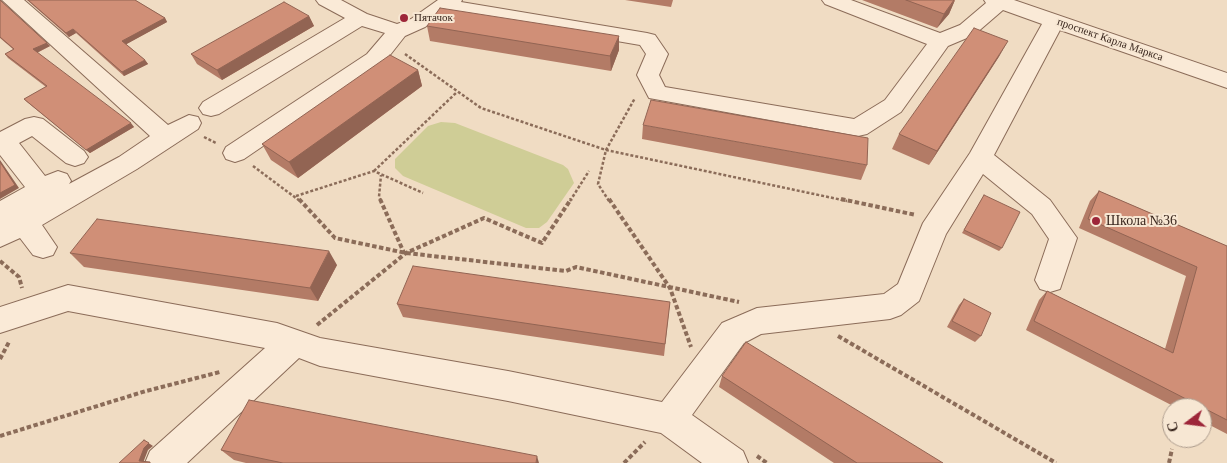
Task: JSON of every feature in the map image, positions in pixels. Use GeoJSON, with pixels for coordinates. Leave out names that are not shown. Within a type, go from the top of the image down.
{"type":"FeatureCollection","features":[{"type":"Feature","properties":{"kind":"street"},"geometry":{"type":"LineString","coordinates":[[12,0],[166,137]]}},
{"type":"Feature","properties":{"kind":"street"},"geometry":{"type":"LineString","coordinates":[[326,0],[393,36]]}},
{"type":"Feature","properties":{"kind":"street"},"geometry":{"type":"LineString","coordinates":[[832,0],[940,41]]}},
{"type":"Feature","properties":{"kind":"street"},"geometry":{"type":"LineString","coordinates":[[234,153],[375,59],[393,36],[418,23],[448,2],[647,40],[657,54],[648,76],[657,93],[858,128],[893,106],[940,41],[967,30],[996,1]]}},
{"type":"Feature","properties":{"kind":"street","name":"проспект Карла Маркса"},"geometry":{"type":"LineString","coordinates":[[996,1],[1227,81]]}},
{"type":"Feature","properties":{"kind":"street"},"geometry":{"type":"LineString","coordinates":[[211,108],[360,18]]}},
{"type":"Feature","properties":{"kind":"street"},"geometry":{"type":"LineString","coordinates":[[669,419],[733,333],[757,321],[890,306],[909,292],[933,231],[980,158],[1054,21]]}},
{"type":"Feature","properties":{"kind":"street"},"geometry":{"type":"LineString","coordinates":[[12,218],[128,163],[189,123]]}},
{"type":"Feature","properties":{"kind":"street"},"geometry":{"type":"LineString","coordinates":[[0,236],[12,218],[41,190],[76,164],[34,125],[2,141],[41,190]]}},
{"type":"Feature","properties":{"kind":"street"},"geometry":{"type":"LineString","coordinates":[[980,158],[1041,207],[1062,238],[1050,280]]}},
{"type":"Feature","properties":{"kind":"street"},"geometry":{"type":"LineString","coordinates":[[12,218],[43,247]]}},
{"type":"Feature","properties":{"kind":"street"},"geometry":{"type":"LineString","coordinates":[[13,315],[68,298],[277,337],[320,352],[508,386],[669,419],[731,463]]}},
{"type":"Feature","properties":{"kind":"street"},"geometry":{"type":"LineString","coordinates":[[162,463],[295,342]]}},
{"type":"Feature","properties":{"kind":"path"},"geometry":{"type":"LineString","coordinates":[[393,36],[457,92],[481,108],[606,150],[941,220]]}},
{"type":"Feature","properties":{"kind":"path"},"geometry":{"type":"LineString","coordinates":[[648,76],[606,150],[598,184],[670,288],[701,376]]}},
{"type":"Feature","properties":{"kind":"path"},"geometry":{"type":"LineString","coordinates":[[296,197],[374,172],[457,92]]}},
{"type":"Feature","properties":{"kind":"path"},"geometry":{"type":"LineString","coordinates":[[295,342],[405,253],[484,218],[542,243],[589,171]]}},
{"type":"Feature","properties":{"kind":"path"},"geometry":{"type":"LineString","coordinates":[[374,172],[423,193]]}},
{"type":"Feature","properties":{"kind":"path"},"geometry":{"type":"LineString","coordinates":[[381,174],[379,197],[405,253]]}},
{"type":"Feature","properties":{"kind":"path"},"geometry":{"type":"LineString","coordinates":[[300,200],[335,238],[405,253],[566,271],[576,268],[746,304]]}},
{"type":"Feature","properties":{"kind":"path"},"geometry":{"type":"LineString","coordinates":[[0,261],[19,277],[13,315]]}},
{"type":"Feature","properties":{"kind":"path"},"geometry":{"type":"LineString","coordinates":[[803,316],[1056,463]]}},
{"type":"Feature","properties":{"kind":"path"},"geometry":{"type":"LineString","coordinates":[[0,436],[146,391],[222,371]]}},
{"type":"Feature","properties":{"kind":"path"},"geometry":{"type":"LineString","coordinates":[[1169,463],[1172,449]]}},
{"type":"Feature","properties":{"kind":"shaded area"},"geometry":{"type":"Polygon","coordinates":[[[441,122],[455,123],[563,165],[568,169],[574,183],[547,222],[539,228],[526,228],[403,176],[395,168],[395,159],[428,126],[441,122]]]}},
{"type":"Feature","properties":{"kind":"building"},"geometry":{"type":"Polygon","coordinates":[[[0,0],[47,43],[33,49],[131,123],[86,150],[24,99],[47,86],[5,54],[14,49],[0,37],[0,0]]]}},
{"type":"Feature","properties":{"kind":"building"},"geometry":{"type":"Polygon","coordinates":[[[28,0],[135,0],[165,18],[122,41],[145,60],[122,72],[73,29],[66,33],[28,0]]]}},
{"type":"Feature","properties":{"kind":"building"},"geometry":{"type":"Polygon","coordinates":[[[906,0],[954,0],[944,14],[906,0]]]}},
{"type":"Feature","properties":{"kind":"building"},"geometry":{"type":"Polygon","coordinates":[[[284,2],[309,16],[217,70],[191,54],[284,2]]]}},
{"type":"Feature","properties":{"kind":"building"},"geometry":{"type":"Polygon","coordinates":[[[440,8],[619,36],[610,56],[427,26],[440,8]]]}},
{"type":"Feature","properties":{"kind":"building"},"geometry":{"type":"Polygon","coordinates":[[[974,28],[1008,41],[937,151],[899,134],[974,28]]]}},
{"type":"Feature","properties":{"kind":"building"},"geometry":{"type":"Polygon","coordinates":[[[390,55],[418,70],[289,162],[262,144],[390,55]]]}},
{"type":"Feature","properties":{"kind":"building"},"geometry":{"type":"Polygon","coordinates":[[[651,100],[868,138],[867,165],[643,125],[651,100]]]}},
{"type":"Feature","properties":{"kind":"building"},"geometry":{"type":"Polygon","coordinates":[[[0,162],[15,185],[0,193],[0,162]]]}},
{"type":"Feature","properties":{"kind":"building"},"geometry":{"type":"Polygon","coordinates":[[[1099,191],[1227,246],[1227,420],[1212,412],[1212,398],[1184,398],[1034,321],[1047,291],[1173,353],[1197,267],[1088,219],[1099,191]]]}},
{"type":"Feature","properties":{"kind":"building"},"geometry":{"type":"Polygon","coordinates":[[[984,195],[1020,212],[1002,248],[964,230],[984,195]]]}},
{"type":"Feature","properties":{"kind":"building"},"geometry":{"type":"Polygon","coordinates":[[[97,219],[329,251],[310,288],[70,253],[97,219]]]}},
{"type":"Feature","properties":{"kind":"building"},"geometry":{"type":"Polygon","coordinates":[[[413,266],[670,302],[665,344],[397,304],[413,266]]]}},
{"type":"Feature","properties":{"kind":"building"},"geometry":{"type":"Polygon","coordinates":[[[964,299],[991,313],[981,336],[952,321],[964,299]]]}},
{"type":"Feature","properties":{"kind":"building"},"geometry":{"type":"Polygon","coordinates":[[[746,342],[943,463],[857,463],[722,376],[746,342]]]}},
{"type":"Feature","properties":{"kind":"building"},"geometry":{"type":"Polygon","coordinates":[[[249,400],[537,456],[536,463],[283,463],[221,450],[249,400]]]}},
{"type":"Feature","properties":{"kind":"building"},"geometry":{"type":"Polygon","coordinates":[[[144,440],[149,443],[144,448],[139,461],[150,463],[119,463],[144,440]]]}},
{"type":"Feature","properties":{"kind":"place","name":"Пятачок"},"geometry":{"type":"Point","coordinates":[404,18]}},
{"type":"Feature","properties":{"kind":"place","name":"Школа №36"},"geometry":{"type":"Point","coordinates":[1096,221]}}]}
